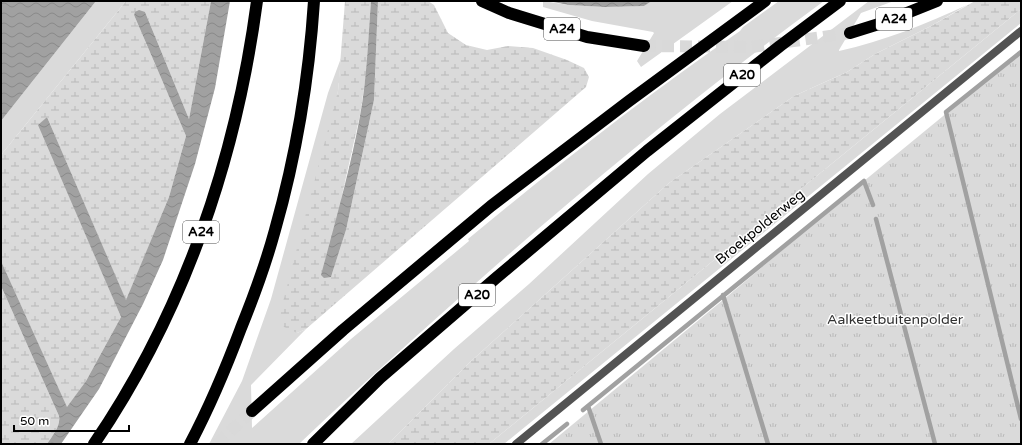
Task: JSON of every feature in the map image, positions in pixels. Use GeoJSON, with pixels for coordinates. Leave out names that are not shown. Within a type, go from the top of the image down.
{"type":"FeatureCollection","features":[{"type":"Feature","properties":{"kind":"highway","name":"A24"},"geometry":{"type":"LineString","coordinates":[[94,444],[116,410],[145,359],[179,288],[198,242],[212,202],[230,141],[249,58],[257,1]]}},
{"type":"Feature","properties":{"kind":"highway"},"geometry":{"type":"LineString","coordinates":[[190,444],[222,377],[251,304],[275,232],[289,177],[304,94],[312,38],[314,1]]}},
{"type":"Feature","properties":{"kind":"highway","name":"A24"},"geometry":{"type":"LineString","coordinates":[[482,1],[509,13],[587,37],[644,46]]}},
{"type":"Feature","properties":{"kind":"highway"},"geometry":{"type":"LineString","coordinates":[[252,411],[343,330],[491,206],[629,101],[765,1]]}},
{"type":"Feature","properties":{"kind":"highway","name":"A20"},"geometry":{"type":"LineString","coordinates":[[313,444],[380,378],[496,278],[691,115],[840,1]]}},
{"type":"Feature","properties":{"kind":"highway","name":"A24"},"geometry":{"type":"LineString","coordinates":[[850,33],[889,21],[937,1]]}},
{"type":"Feature","properties":{"kind":"street","name":"Broekpolderweg"},"geometry":{"type":"LineString","coordinates":[[516,444],[1021,31]]}},
{"type":"Feature","properties":{"kind":"green space"},"geometry":{"type":"Polygon","coordinates":[[[96,1],[126,1],[1,155],[1,121],[96,1]]]}},
{"type":"Feature","properties":{"kind":"green space"},"geometry":{"type":"Polygon","coordinates":[[[126,1],[211,1],[189,119],[145,12],[135,12],[134,15],[186,136],[169,197],[126,301],[47,117],[39,125],[121,317],[86,381],[67,408],[1,261],[1,155],[126,1]]]}},
{"type":"Feature","properties":{"kind":"green space"},"geometry":{"type":"Polygon","coordinates":[[[345,1],[371,1],[366,74],[360,115],[342,195],[331,277],[346,230],[374,100],[378,1],[428,1],[434,5],[448,33],[466,45],[487,50],[508,46],[533,48],[567,60],[584,68],[589,77],[586,87],[306,329],[297,333],[284,327],[279,317],[338,91],[345,1]]]}},
{"type":"Feature","properties":{"kind":"green space"},"geometry":{"type":"Polygon","coordinates":[[[543,1],[569,5],[605,7],[644,6],[652,1],[733,1],[641,67],[637,61],[654,33],[653,32],[592,21],[543,7],[543,1]]]}},
{"type":"Feature","properties":{"kind":"green space"},"geometry":{"type":"Polygon","coordinates":[[[779,1],[824,1],[700,95],[580,194],[501,261],[349,397],[299,444],[209,444],[242,381],[271,299],[328,93],[341,58],[338,91],[297,333],[306,329],[251,385],[252,428],[351,339],[469,241],[468,239],[501,212],[636,106],[779,1]]]}},
{"type":"Feature","properties":{"kind":"green space"},"geometry":{"type":"Polygon","coordinates":[[[869,1],[894,1],[861,13],[839,51],[904,31],[967,5],[931,26],[875,54],[847,72],[794,96],[669,183],[470,362],[388,444],[351,444],[454,349],[529,284],[648,174],[720,114],[869,1]]]}},
{"type":"Feature","properties":{"kind":"green space"},"geometry":{"type":"Polygon","coordinates":[[[975,1],[1021,1],[1021,9],[489,444],[388,444],[470,362],[669,183],[794,96],[847,72],[875,54],[931,26],[975,1]]]}},
{"type":"Feature","properties":{"kind":"green space"},"geometry":{"type":"Polygon","coordinates":[[[1021,9],[1021,23],[504,444],[489,444],[1021,9]]]}},
{"type":"Feature","properties":{"kind":"green space","name":"Aalkeetbuitenpolder"},"geometry":{"type":"Polygon","coordinates":[[[1021,52],[1021,444],[549,444],[864,181],[1021,52]]]}},
{"type":"Feature","properties":{"kind":"green space"},"geometry":{"type":"Polygon","coordinates":[[[1,286],[59,416],[59,423],[47,444],[1,444],[1,286]]]}},
{"type":"Feature","properties":{"kind":"water"},"geometry":{"type":"Polygon","coordinates":[[[1,1],[96,1],[1,121],[1,1]]]}},
{"type":"Feature","properties":{"kind":"water"},"geometry":{"type":"Polygon","coordinates":[[[211,1],[230,1],[215,88],[195,164],[163,260],[143,304],[99,389],[61,444],[47,444],[59,423],[59,416],[1,286],[1,261],[67,407],[86,381],[121,317],[38,125],[47,117],[126,300],[169,197],[186,136],[134,15],[135,12],[139,10],[145,12],[189,119],[211,1]]]}},
{"type":"Feature","properties":{"kind":"water"},"geometry":{"type":"Polygon","coordinates":[[[371,1],[378,1],[374,100],[346,230],[331,277],[324,278],[321,275],[347,176],[360,116],[366,73],[371,1]]]}},
{"type":"Feature","properties":{"kind":"water"},"geometry":{"type":"Polygon","coordinates":[[[548,1],[652,1],[644,6],[605,7],[569,5],[548,1]]]}},
{"type":"Feature","properties":{"kind":"waterway"},"geometry":{"type":"LineString","coordinates":[[1021,52],[946,112],[1021,419]]}},
{"type":"Feature","properties":{"kind":"waterway"},"geometry":{"type":"LineString","coordinates":[[583,410],[864,181],[873,205]]}},
{"type":"Feature","properties":{"kind":"waterway"},"geometry":{"type":"LineString","coordinates":[[876,219],[935,444]]}},
{"type":"Feature","properties":{"kind":"waterway"},"geometry":{"type":"LineString","coordinates":[[723,295],[768,444]]}},
{"type":"Feature","properties":{"kind":"waterway"},"geometry":{"type":"LineString","coordinates":[[588,406],[601,444]]}},
{"type":"Feature","properties":{"kind":"waterway"},"geometry":{"type":"LineString","coordinates":[[542,444],[567,424]]}},
{"type":"Feature","properties":{"kind":"tunnel"},"geometry":{"type":"LineString","coordinates":[[644,46],[752,47],[850,33]]}},
{"type":"Feature","properties":{"kind":"tunnel"},"geometry":{"type":"LineString","coordinates":[[217,444],[252,411]]}}]}
